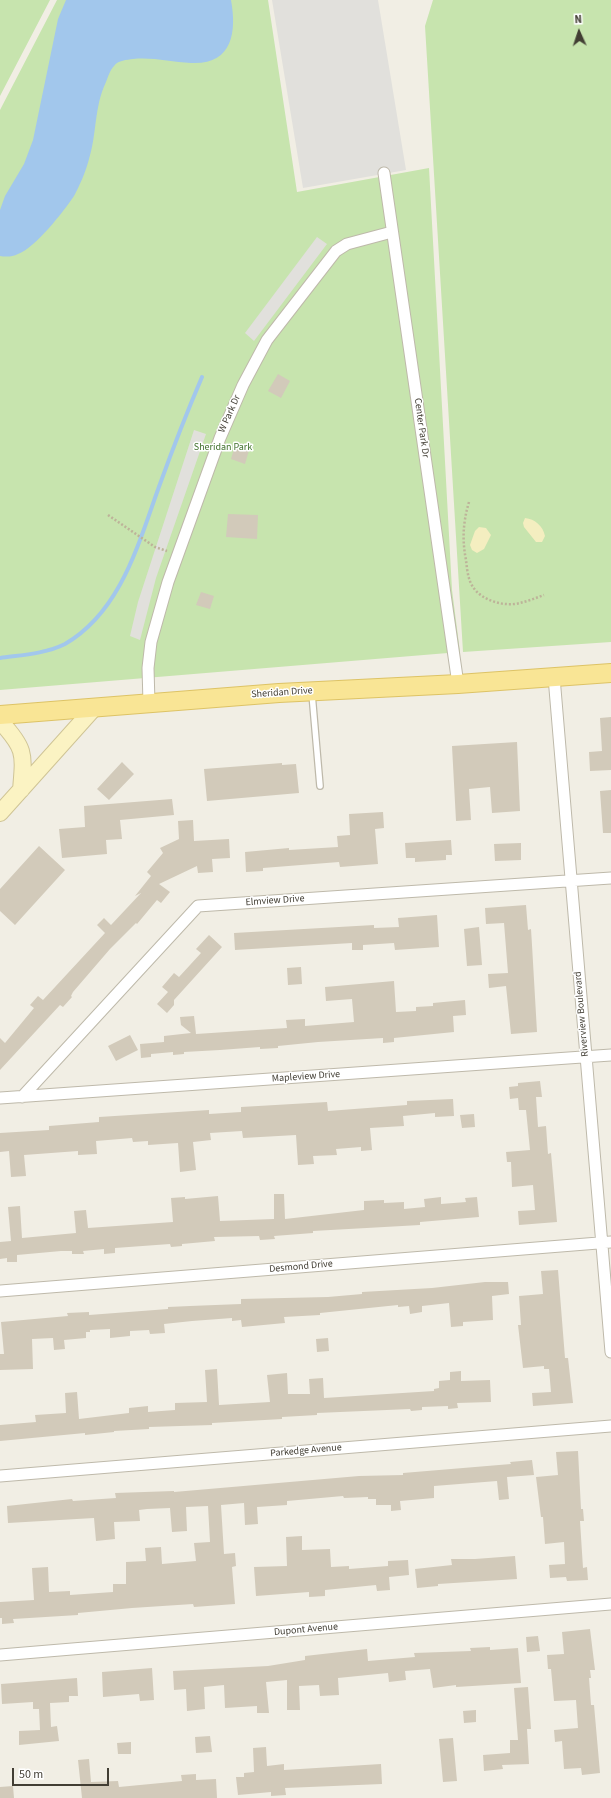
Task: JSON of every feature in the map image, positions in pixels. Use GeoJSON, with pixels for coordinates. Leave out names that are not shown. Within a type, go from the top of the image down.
{"type":"FeatureCollection","features":[{"type":"Feature","properties":{"kind":"main road","name":"Sheridan Drive"},"geometry":{"type":"LineString","coordinates":[[0,715],[149,703],[611,673]]}},
{"type":"Feature","properties":{"kind":"main road"},"geometry":{"type":"LineString","coordinates":[[0,813],[95,707]]}},
{"type":"Feature","properties":{"kind":"main road"},"geometry":{"type":"LineString","coordinates":[[0,722],[12,735],[19,745],[22,753],[21,790]]}},
{"type":"Feature","properties":{"kind":"street","name":"Center Park Dr"},"geometry":{"type":"LineString","coordinates":[[384,173],[458,684]]}},
{"type":"Feature","properties":{"kind":"street","name":"W Park Dr"},"geometry":{"type":"LineString","coordinates":[[149,703],[148,668],[151,642],[168,582],[220,438],[243,384],[267,340],[336,251],[347,244],[392,232]]}},
{"type":"Feature","properties":{"kind":"street","name":"Riverview Boulevard"},"geometry":{"type":"LineString","coordinates":[[554,677],[586,1057],[606,1242],[611,1352]]}},
{"type":"Feature","properties":{"kind":"street","name":"Elmview Drive"},"geometry":{"type":"LineString","coordinates":[[22,1097],[198,906],[611,878]]}},
{"type":"Feature","properties":{"kind":"street","name":"Mapleview Drive"},"geometry":{"type":"LineString","coordinates":[[0,1098],[611,1055]]}},
{"type":"Feature","properties":{"kind":"street","name":"Desmond Drive"},"geometry":{"type":"LineString","coordinates":[[0,1290],[606,1242]]}},
{"type":"Feature","properties":{"kind":"street","name":"Parkedge Avenue"},"geometry":{"type":"LineString","coordinates":[[0,1476],[611,1426]]}},
{"type":"Feature","properties":{"kind":"street","name":"Dupont Avenue"},"geometry":{"type":"LineString","coordinates":[[0,1655],[611,1604]]}},
{"type":"Feature","properties":{"kind":"lane"},"geometry":{"type":"LineString","coordinates":[[312,692],[320,786]]}},
{"type":"Feature","properties":{"kind":"path"},"geometry":{"type":"LineString","coordinates":[[468,502],[464,516],[464,549],[469,578],[476,592],[481,596],[500,603],[519,604],[544,595]]}},
{"type":"Feature","properties":{"kind":"path"},"geometry":{"type":"LineString","coordinates":[[108,515],[151,544],[178,555]]}},
{"type":"Feature","properties":{"kind":"green space"},"geometry":{"type":"Polygon","coordinates":[[[0,0],[50,0],[0,96],[0,0]]]}},
{"type":"Feature","properties":{"kind":"green space","name":"Sheridan Park"},"geometry":{"type":"Polygon","coordinates":[[[57,0],[268,0],[297,192],[429,168],[452,590],[460,652],[0,690],[0,110],[57,0]]]}},
{"type":"Feature","properties":{"kind":"green space"},"geometry":{"type":"Polygon","coordinates":[[[433,0],[611,0],[611,642],[463,652],[425,26],[433,0]]]}},
{"type":"Feature","properties":{"kind":"sand"},"geometry":{"type":"Polygon","coordinates":[[[525,518],[532,520],[540,526],[545,536],[542,542],[536,542],[524,527],[523,523],[525,518]]]}},
{"type":"Feature","properties":{"kind":"sand"},"geometry":{"type":"Polygon","coordinates":[[[479,527],[486,528],[491,535],[484,549],[477,553],[472,550],[470,545],[475,531],[479,527]]]}},
{"type":"Feature","properties":{"kind":"shaded area"},"geometry":{"type":"Polygon","coordinates":[[[272,0],[378,0],[406,170],[303,188],[272,0]]]}},
{"type":"Feature","properties":{"kind":"shaded area"},"geometry":{"type":"Polygon","coordinates":[[[317,237],[327,244],[254,341],[245,333],[317,237]]]}},
{"type":"Feature","properties":{"kind":"shaded area"},"geometry":{"type":"Polygon","coordinates":[[[194,430],[206,434],[156,578],[140,640],[130,636],[138,602],[194,430]]]}},
{"type":"Feature","properties":{"kind":"water"},"geometry":{"type":"Polygon","coordinates":[[[66,0],[231,0],[233,12],[232,35],[229,45],[223,53],[215,59],[205,62],[191,63],[155,59],[133,59],[116,64],[110,72],[102,91],[97,111],[92,150],[83,178],[74,196],[33,245],[16,255],[0,256],[0,210],[5,196],[24,164],[33,140],[58,19],[66,0]]]}},
{"type":"Feature","properties":{"kind":"building"},"geometry":{"type":"Polygon","coordinates":[[[278,374],[290,381],[281,398],[268,391],[278,374]]]}},
{"type":"Feature","properties":{"kind":"building"},"geometry":{"type":"Polygon","coordinates":[[[236,442],[250,447],[245,464],[231,459],[236,442]]]}},
{"type":"Feature","properties":{"kind":"building"},"geometry":{"type":"Polygon","coordinates":[[[228,514],[258,515],[257,539],[226,537],[228,514]]]}},
{"type":"Feature","properties":{"kind":"building"},"geometry":{"type":"Polygon","coordinates":[[[201,592],[214,596],[210,609],[196,605],[201,592]]]}},
{"type":"Feature","properties":{"kind":"building"},"geometry":{"type":"Polygon","coordinates":[[[611,717],[611,770],[590,771],[589,752],[602,751],[600,718],[611,717]]]}},
{"type":"Feature","properties":{"kind":"building"},"geometry":{"type":"Polygon","coordinates":[[[517,742],[520,811],[492,813],[490,787],[469,789],[471,820],[456,821],[452,746],[517,742]]]}},
{"type":"Feature","properties":{"kind":"building"},"geometry":{"type":"Polygon","coordinates":[[[122,762],[134,774],[109,800],[97,789],[122,762]]]}},
{"type":"Feature","properties":{"kind":"building"},"geometry":{"type":"Polygon","coordinates":[[[282,763],[282,765],[296,764],[299,793],[207,801],[204,769],[282,763]]]}},
{"type":"Feature","properties":{"kind":"building"},"geometry":{"type":"Polygon","coordinates":[[[611,790],[611,833],[603,833],[600,791],[611,790]]]}},
{"type":"Feature","properties":{"kind":"building"},"geometry":{"type":"Polygon","coordinates":[[[172,799],[174,815],[120,820],[122,839],[106,840],[107,854],[62,858],[59,829],[85,827],[84,806],[172,799]]]}},
{"type":"Feature","properties":{"kind":"building"},"geometry":{"type":"Polygon","coordinates":[[[383,812],[384,828],[375,829],[378,864],[340,867],[339,862],[263,868],[263,871],[246,872],[245,852],[289,848],[289,850],[338,847],[337,836],[350,835],[349,814],[383,812]]]}},
{"type":"Feature","properties":{"kind":"building"},"geometry":{"type":"Polygon","coordinates":[[[193,820],[194,841],[229,839],[230,858],[212,859],[213,872],[198,873],[197,866],[159,884],[170,892],[161,903],[157,900],[137,924],[136,923],[110,949],[73,992],[72,997],[63,1007],[60,1005],[0,1070],[0,1038],[5,1043],[34,1008],[30,1005],[38,996],[43,1000],[105,933],[97,925],[104,918],[111,925],[141,893],[135,896],[151,876],[147,872],[163,853],[160,848],[179,839],[178,821],[193,820]]]}},
{"type":"Feature","properties":{"kind":"building"},"geometry":{"type":"Polygon","coordinates":[[[451,840],[452,855],[446,855],[446,860],[415,862],[415,858],[406,858],[405,843],[451,840]]]}},
{"type":"Feature","properties":{"kind":"building"},"geometry":{"type":"Polygon","coordinates":[[[521,843],[521,860],[495,861],[494,844],[521,843]]]}},
{"type":"Feature","properties":{"kind":"building"},"geometry":{"type":"Polygon","coordinates":[[[39,846],[65,870],[15,925],[0,911],[0,889],[39,846]]]}},
{"type":"Feature","properties":{"kind":"building"},"geometry":{"type":"Polygon","coordinates":[[[526,905],[528,930],[531,929],[537,1032],[511,1034],[506,986],[489,988],[488,974],[508,973],[504,923],[486,924],[485,908],[526,905]]]}},
{"type":"Feature","properties":{"kind":"building"},"geometry":{"type":"Polygon","coordinates":[[[437,915],[439,947],[395,950],[394,943],[363,945],[363,950],[352,950],[352,943],[235,950],[234,933],[374,925],[374,928],[399,927],[398,918],[437,915]]]}},
{"type":"Feature","properties":{"kind":"building"},"geometry":{"type":"Polygon","coordinates":[[[479,927],[482,965],[467,966],[464,929],[479,927]]]}},
{"type":"Feature","properties":{"kind":"building"},"geometry":{"type":"Polygon","coordinates":[[[209,935],[222,947],[174,1000],[174,1005],[167,1013],[157,1004],[168,992],[162,987],[174,973],[179,977],[201,953],[196,949],[209,935]]]}},
{"type":"Feature","properties":{"kind":"building"},"geometry":{"type":"Polygon","coordinates":[[[301,967],[302,984],[288,985],[287,968],[301,967]]]}},
{"type":"Feature","properties":{"kind":"building"},"geometry":{"type":"Polygon","coordinates":[[[394,981],[396,1012],[416,1011],[416,1007],[433,1006],[433,1003],[465,1000],[466,1015],[453,1016],[454,1032],[394,1038],[394,1042],[383,1043],[383,1038],[318,1042],[278,1046],[278,1048],[260,1049],[260,1047],[184,1052],[184,1054],[173,1055],[173,1052],[151,1054],[151,1057],[141,1058],[140,1044],[164,1042],[164,1036],[191,1033],[181,1025],[180,1017],[194,1016],[196,1034],[287,1028],[286,1020],[305,1019],[305,1026],[354,1022],[352,999],[326,1001],[325,987],[394,981]]]}},
{"type":"Feature","properties":{"kind":"building"},"geometry":{"type":"Polygon","coordinates":[[[130,1035],[138,1050],[116,1061],[108,1046],[130,1035]]]}},
{"type":"Feature","properties":{"kind":"building"},"geometry":{"type":"Polygon","coordinates":[[[540,1081],[542,1097],[536,1097],[538,1127],[546,1126],[548,1154],[551,1153],[557,1222],[519,1225],[518,1211],[535,1210],[533,1185],[512,1187],[511,1162],[507,1162],[506,1152],[530,1150],[526,1110],[519,1110],[518,1098],[510,1099],[509,1087],[518,1086],[518,1083],[540,1081]]]}},
{"type":"Feature","properties":{"kind":"building"},"geometry":{"type":"Polygon","coordinates":[[[453,1099],[454,1116],[435,1117],[435,1113],[403,1116],[404,1126],[370,1128],[372,1150],[361,1151],[361,1147],[336,1149],[337,1155],[313,1156],[314,1164],[298,1165],[296,1135],[243,1138],[242,1131],[210,1133],[211,1140],[193,1142],[196,1170],[180,1172],[178,1143],[148,1145],[148,1141],[133,1142],[132,1138],[96,1141],[97,1154],[78,1155],[78,1151],[24,1155],[26,1176],[11,1177],[9,1151],[0,1152],[0,1133],[49,1130],[49,1126],[99,1122],[99,1117],[209,1110],[209,1114],[241,1112],[241,1107],[327,1102],[328,1111],[407,1105],[407,1101],[453,1099]]]}},
{"type":"Feature","properties":{"kind":"building"},"geometry":{"type":"Polygon","coordinates":[[[474,1114],[475,1127],[462,1128],[460,1115],[474,1114]]]}},
{"type":"Feature","properties":{"kind":"building"},"geometry":{"type":"Polygon","coordinates":[[[274,1194],[284,1194],[285,1219],[364,1210],[364,1201],[384,1200],[384,1203],[404,1202],[404,1209],[425,1207],[424,1199],[441,1197],[441,1204],[466,1202],[465,1198],[477,1197],[479,1217],[420,1222],[420,1225],[313,1231],[313,1233],[274,1236],[275,1239],[260,1240],[259,1236],[214,1237],[215,1241],[182,1244],[182,1246],[171,1247],[170,1244],[115,1248],[115,1253],[104,1254],[104,1249],[83,1251],[84,1254],[72,1254],[72,1251],[61,1251],[17,1255],[17,1262],[7,1262],[7,1258],[0,1259],[0,1242],[11,1241],[8,1207],[20,1206],[22,1238],[76,1233],[74,1211],[86,1210],[88,1228],[173,1222],[171,1198],[185,1197],[185,1199],[218,1196],[220,1221],[274,1219],[274,1194]]]}},
{"type":"Feature","properties":{"kind":"building"},"geometry":{"type":"Polygon","coordinates":[[[558,1270],[565,1358],[568,1358],[573,1403],[533,1406],[532,1393],[551,1392],[549,1369],[544,1369],[544,1366],[523,1368],[518,1325],[521,1325],[519,1296],[543,1294],[541,1271],[558,1270]]]}},
{"type":"Feature","properties":{"kind":"building"},"geometry":{"type":"Polygon","coordinates":[[[485,1282],[508,1282],[509,1294],[492,1296],[493,1320],[463,1322],[463,1326],[451,1327],[449,1303],[422,1306],[422,1312],[410,1314],[409,1306],[398,1307],[398,1305],[320,1313],[320,1315],[284,1317],[285,1323],[242,1327],[241,1320],[232,1321],[232,1318],[192,1321],[164,1324],[165,1333],[150,1334],[149,1330],[130,1331],[130,1336],[110,1338],[110,1329],[90,1330],[90,1332],[86,1332],[86,1338],[64,1340],[65,1349],[54,1350],[53,1338],[32,1339],[33,1369],[0,1370],[0,1354],[4,1354],[1,1322],[68,1316],[67,1313],[89,1312],[89,1315],[168,1309],[168,1307],[241,1304],[241,1299],[328,1297],[362,1294],[362,1292],[432,1288],[485,1282]]]}},
{"type":"Feature","properties":{"kind":"building"},"geometry":{"type":"Polygon","coordinates":[[[328,1338],[329,1351],[317,1352],[316,1339],[328,1338]]]}},
{"type":"Feature","properties":{"kind":"building"},"geometry":{"type":"Polygon","coordinates":[[[217,1369],[219,1405],[270,1402],[267,1375],[287,1373],[288,1394],[310,1394],[309,1379],[323,1378],[324,1398],[434,1391],[434,1389],[439,1388],[439,1381],[450,1380],[450,1372],[461,1371],[461,1381],[490,1380],[491,1402],[457,1403],[458,1408],[448,1409],[448,1406],[422,1407],[422,1410],[411,1411],[410,1409],[317,1413],[317,1415],[282,1417],[282,1419],[212,1423],[212,1425],[149,1427],[149,1429],[0,1441],[0,1425],[36,1422],[35,1415],[66,1413],[65,1393],[77,1392],[79,1419],[129,1413],[129,1408],[148,1406],[148,1412],[175,1410],[175,1403],[207,1402],[205,1370],[217,1369]]]}},
{"type":"Feature","properties":{"kind":"building"},"geometry":{"type":"Polygon","coordinates":[[[578,1451],[581,1509],[583,1509],[584,1521],[580,1521],[583,1568],[587,1567],[588,1580],[567,1581],[566,1577],[550,1578],[549,1565],[565,1564],[564,1542],[545,1544],[543,1517],[541,1517],[536,1477],[558,1475],[556,1452],[578,1451]]]}},
{"type":"Feature","properties":{"kind":"building"},"geometry":{"type":"Polygon","coordinates":[[[532,1460],[534,1475],[507,1477],[509,1499],[499,1500],[497,1481],[434,1486],[434,1498],[400,1501],[401,1510],[391,1511],[391,1505],[376,1505],[376,1499],[368,1499],[368,1497],[344,1498],[343,1496],[287,1501],[287,1505],[257,1507],[258,1524],[245,1525],[244,1503],[221,1505],[224,1554],[235,1553],[236,1566],[232,1567],[235,1604],[194,1607],[193,1604],[132,1608],[78,1613],[78,1615],[13,1619],[14,1623],[2,1624],[2,1618],[0,1618],[0,1602],[34,1600],[32,1568],[48,1567],[49,1592],[70,1591],[70,1595],[113,1592],[113,1584],[126,1584],[126,1562],[146,1561],[145,1548],[161,1547],[162,1564],[196,1561],[194,1543],[210,1542],[208,1506],[186,1507],[187,1531],[172,1532],[170,1508],[147,1509],[139,1510],[140,1521],[114,1522],[115,1539],[96,1541],[94,1518],[8,1523],[7,1506],[72,1499],[73,1501],[116,1498],[115,1493],[174,1492],[359,1476],[403,1475],[403,1473],[511,1464],[510,1462],[532,1460]]]}},
{"type":"Feature","properties":{"kind":"building"},"geometry":{"type":"Polygon","coordinates":[[[302,1536],[302,1550],[330,1549],[331,1567],[349,1566],[349,1569],[388,1566],[388,1561],[408,1560],[409,1575],[389,1577],[390,1590],[377,1591],[376,1585],[325,1590],[325,1596],[309,1597],[309,1592],[256,1596],[254,1567],[287,1566],[286,1537],[302,1536]]]}},
{"type":"Feature","properties":{"kind":"building"},"geometry":{"type":"Polygon","coordinates":[[[515,1556],[517,1579],[438,1584],[438,1586],[417,1588],[415,1569],[452,1565],[451,1559],[515,1556]]]}},
{"type":"Feature","properties":{"kind":"building"},"geometry":{"type":"Polygon","coordinates":[[[590,1629],[595,1670],[590,1670],[591,1678],[589,1678],[591,1705],[594,1705],[600,1773],[582,1775],[581,1768],[564,1769],[562,1741],[555,1742],[554,1730],[578,1728],[576,1700],[554,1701],[551,1669],[548,1669],[547,1655],[564,1654],[562,1632],[590,1629]]]}},
{"type":"Feature","properties":{"kind":"building"},"geometry":{"type":"Polygon","coordinates":[[[538,1636],[540,1651],[527,1652],[526,1637],[538,1636]]]}},
{"type":"Feature","properties":{"kind":"building"},"geometry":{"type":"Polygon","coordinates":[[[490,1647],[490,1650],[518,1648],[521,1683],[456,1687],[456,1685],[433,1688],[430,1669],[405,1671],[406,1680],[389,1682],[388,1673],[338,1678],[339,1695],[320,1696],[319,1685],[299,1686],[300,1710],[287,1710],[287,1680],[266,1682],[269,1713],[257,1713],[257,1706],[225,1708],[224,1685],[204,1687],[205,1709],[187,1711],[186,1689],[174,1690],[173,1671],[268,1666],[305,1660],[305,1656],[367,1649],[368,1661],[415,1657],[414,1653],[471,1651],[470,1648],[490,1647]]]}},
{"type":"Feature","properties":{"kind":"building"},"geometry":{"type":"Polygon","coordinates":[[[152,1668],[154,1700],[140,1701],[139,1694],[103,1697],[102,1672],[152,1668]]]}},
{"type":"Feature","properties":{"kind":"building"},"geometry":{"type":"Polygon","coordinates":[[[77,1678],[78,1696],[69,1696],[69,1702],[50,1703],[51,1727],[57,1726],[59,1741],[19,1745],[19,1731],[40,1730],[39,1709],[33,1709],[33,1702],[2,1704],[1,1684],[77,1678]]]}},
{"type":"Feature","properties":{"kind":"building"},"geometry":{"type":"Polygon","coordinates":[[[528,1687],[531,1729],[527,1729],[529,1764],[502,1765],[503,1769],[484,1771],[483,1755],[510,1753],[510,1740],[518,1740],[514,1688],[528,1687]]]}},
{"type":"Feature","properties":{"kind":"building"},"geometry":{"type":"Polygon","coordinates":[[[476,1710],[476,1722],[464,1723],[463,1711],[476,1710]]]}},
{"type":"Feature","properties":{"kind":"building"},"geometry":{"type":"Polygon","coordinates":[[[210,1736],[212,1752],[196,1753],[195,1737],[210,1736]]]}},
{"type":"Feature","properties":{"kind":"building"},"geometry":{"type":"Polygon","coordinates":[[[453,1738],[457,1781],[443,1782],[439,1739],[453,1738]]]}},
{"type":"Feature","properties":{"kind":"building"},"geometry":{"type":"Polygon","coordinates":[[[131,1742],[131,1754],[118,1754],[117,1743],[131,1742]]]}},
{"type":"Feature","properties":{"kind":"building"},"geometry":{"type":"Polygon","coordinates":[[[266,1747],[267,1766],[284,1764],[284,1770],[381,1764],[382,1784],[285,1788],[286,1795],[271,1796],[271,1792],[238,1795],[236,1777],[244,1777],[244,1773],[254,1772],[253,1748],[266,1747]]]}},
{"type":"Feature","properties":{"kind":"building"},"geometry":{"type":"Polygon","coordinates":[[[89,1759],[91,1782],[118,1781],[119,1787],[182,1781],[181,1775],[196,1774],[196,1780],[216,1779],[217,1798],[82,1798],[78,1760],[89,1759]]]}},
{"type":"Feature","properties":{"kind":"building"},"geometry":{"type":"Polygon","coordinates":[[[13,1786],[14,1798],[0,1798],[0,1787],[13,1786]]]}},
{"type":"Feature","properties":{"kind":"waterway"},"geometry":{"type":"LineString","coordinates":[[0,658],[41,652],[65,644],[85,630],[101,613],[115,594],[136,551],[175,444],[202,377]]}}]}
